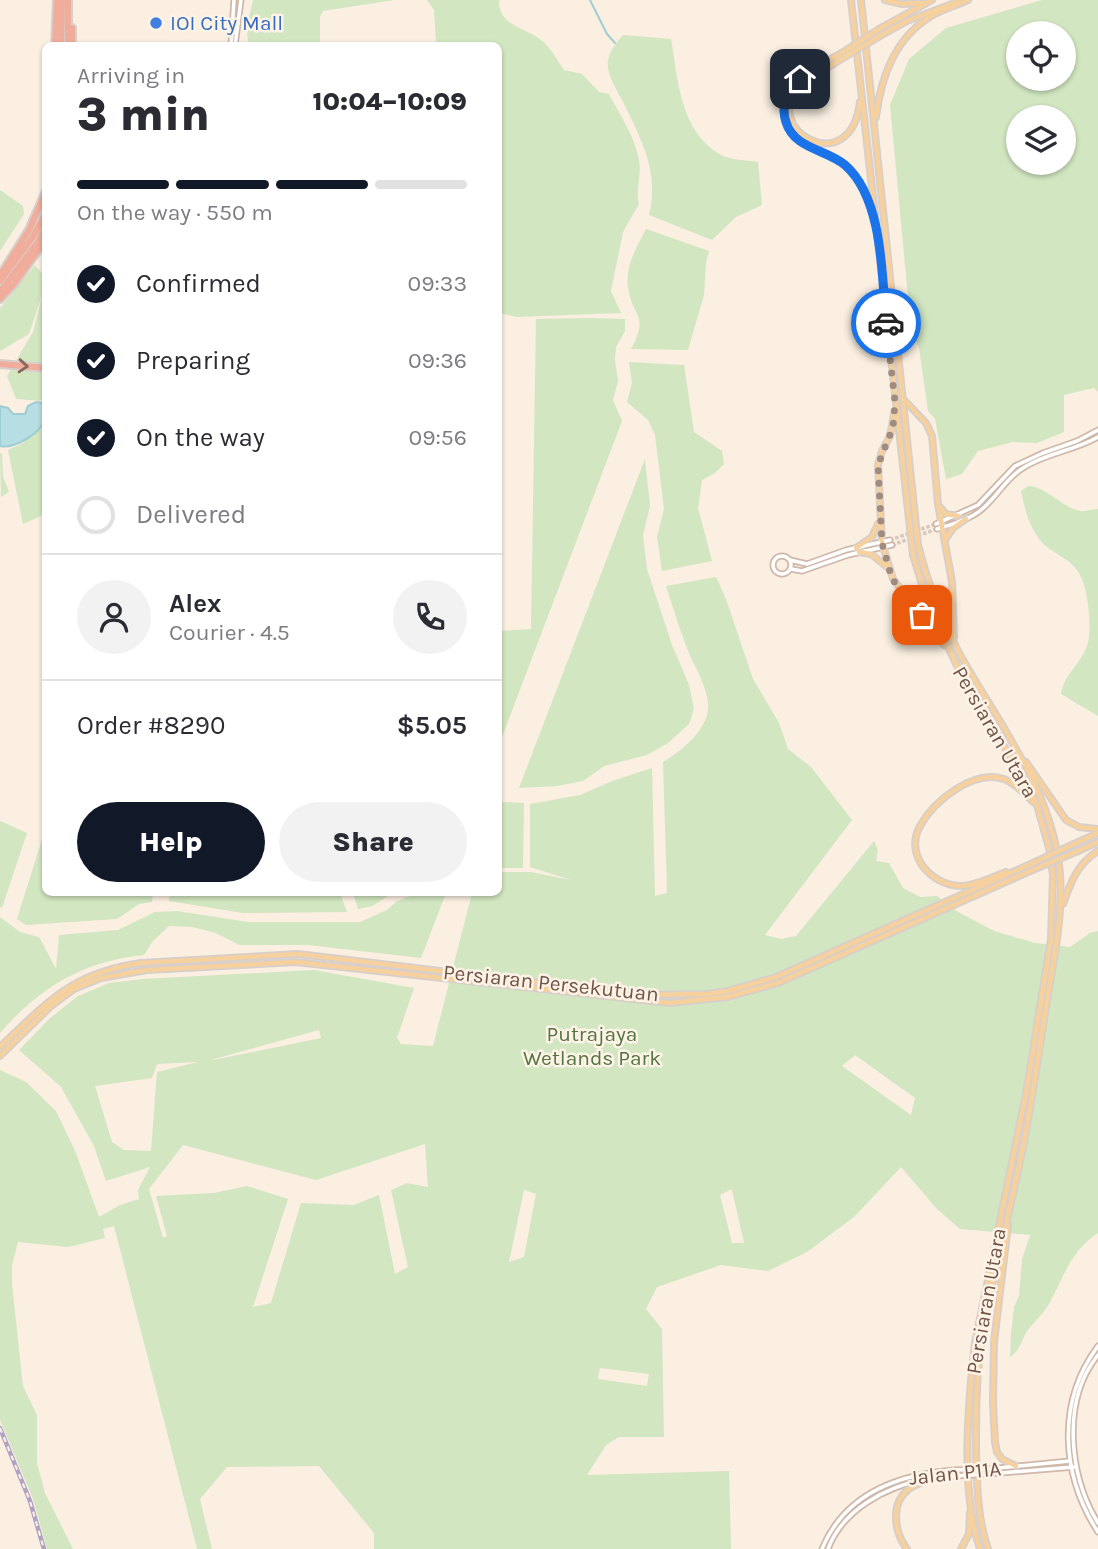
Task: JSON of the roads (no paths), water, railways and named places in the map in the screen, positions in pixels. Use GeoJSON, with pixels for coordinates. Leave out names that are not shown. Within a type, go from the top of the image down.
{"type":"FeatureCollection","features":[{"type":"Feature","properties":{"kind":"highway"},"geometry":{"type":"LineString","coordinates":[[64,1],[65,30],[69,42]]}},
{"type":"Feature","properties":{"kind":"highway"},"geometry":{"type":"LineString","coordinates":[[56,42],[64,1]]}},
{"type":"Feature","properties":{"kind":"highway"},"geometry":{"type":"LineString","coordinates":[[64,1],[69,42]]}},
{"type":"Feature","properties":{"kind":"highway"},"geometry":{"type":"LineString","coordinates":[[62,42],[65,30]]}},
{"type":"Feature","properties":{"kind":"highway"},"geometry":{"type":"LineString","coordinates":[[0,278],[17,252],[42,202]]}},
{"type":"Feature","properties":{"kind":"highway"},"geometry":{"type":"LineString","coordinates":[[0,278],[19,263],[42,220]]}},
{"type":"Feature","properties":{"kind":"highway"},"geometry":{"type":"LineString","coordinates":[[0,292],[42,231]]}},
{"type":"Feature","properties":{"kind":"highway"},"geometry":{"type":"LineString","coordinates":[[0,299],[42,245]]}},
{"type":"Feature","properties":{"kind":"highway"},"geometry":{"type":"LineString","coordinates":[[0,266],[17,252]]}},
{"type":"Feature","properties":{"kind":"highway"},"geometry":{"type":"LineString","coordinates":[[0,364],[42,368]]}},
{"type":"Feature","properties":{"kind":"main road","name":"Persiaran Utara"},"geometry":{"type":"LineString","coordinates":[[851,0],[914,555],[929,607],[959,670],[1037,805],[1049,848],[1053,875],[1054,939]]}},
{"type":"Feature","properties":{"kind":"main road","name":"Persiaran Utara"},"geometry":{"type":"LineString","coordinates":[[861,0],[918,545],[927,577],[956,646],[1016,747],[1042,802],[1060,872],[1060,908],[1009,1213],[987,1308],[977,1384],[977,1488],[988,1549]]}},
{"type":"Feature","properties":{"kind":"main road"},"geometry":{"type":"LineString","coordinates":[[885,0],[902,4],[929,1]]}},
{"type":"Feature","properties":{"kind":"main road"},"geometry":{"type":"LineString","coordinates":[[875,127],[887,64],[906,37],[932,16],[966,0]]}},
{"type":"Feature","properties":{"kind":"main road"},"geometry":{"type":"LineString","coordinates":[[843,55],[938,7],[966,0]]}},
{"type":"Feature","properties":{"kind":"main road"},"geometry":{"type":"LineString","coordinates":[[876,226],[865,193],[854,175],[828,153],[800,142],[789,129],[790,104],[802,85],[879,29],[929,1]]}},
{"type":"Feature","properties":{"kind":"main road"},"geometry":{"type":"LineString","coordinates":[[788,121],[812,141],[825,144],[838,140],[851,131],[855,124],[861,90]]}},
{"type":"Feature","properties":{"kind":"main road"},"geometry":{"type":"LineString","coordinates":[[903,399],[930,428],[939,526],[945,541],[952,582],[956,646]]}},
{"type":"Feature","properties":{"kind":"main road"},"geometry":{"type":"LineString","coordinates":[[895,402],[893,427],[878,465],[882,546],[888,568],[897,586],[934,630],[959,670]]}},
{"type":"Feature","properties":{"kind":"main road"},"geometry":{"type":"LineString","coordinates":[[938,504],[946,514],[958,516]]}},
{"type":"Feature","properties":{"kind":"main road"},"geometry":{"type":"LineString","coordinates":[[945,541],[953,528],[966,519]]}},
{"type":"Feature","properties":{"kind":"main road"},"geometry":{"type":"LineString","coordinates":[[857,550],[872,537],[879,520]]}},
{"type":"Feature","properties":{"kind":"main road"},"geometry":{"type":"LineString","coordinates":[[857,550],[871,554],[888,568]]}},
{"type":"Feature","properties":{"kind":"main road"},"geometry":{"type":"LineString","coordinates":[[1016,747],[1063,817],[1079,827],[1098,831]]}},
{"type":"Feature","properties":{"kind":"main road"},"geometry":{"type":"LineString","coordinates":[[1034,863],[959,886],[941,882],[927,874],[919,861],[916,847],[918,829],[930,812],[972,780],[991,777],[1005,780],[1020,789],[1037,805]]}},
{"type":"Feature","properties":{"kind":"main road","name":"Persiaran Persekutuan"},"geometry":{"type":"LineString","coordinates":[[0,1056],[45,1003],[71,985],[92,974],[119,966],[141,964],[298,954],[620,992],[670,996],[728,991],[776,977],[1034,863],[1098,831]]}},
{"type":"Feature","properties":{"kind":"main road","name":"Persiaran Persekutuan"},"geometry":{"type":"LineString","coordinates":[[0,1047],[74,989],[101,978],[147,970],[296,961],[669,1003],[728,998],[759,990],[810,969],[1098,842]]}},
{"type":"Feature","properties":{"kind":"main road"},"geometry":{"type":"LineString","coordinates":[[1060,908],[1074,876],[1089,856],[1098,852]]}},
{"type":"Feature","properties":{"kind":"main road","name":"Persiaran Utara"},"geometry":{"type":"LineString","coordinates":[[980,1549],[970,1502],[970,1415],[975,1343],[1029,1095]]}},
{"type":"Feature","properties":{"kind":"main road"},"geometry":{"type":"LineString","coordinates":[[1009,1213],[994,1342],[993,1404],[998,1452],[1002,1459],[1016,1466]]}},
{"type":"Feature","properties":{"kind":"main road"},"geometry":{"type":"LineString","coordinates":[[907,1549],[899,1535],[896,1520],[900,1500],[911,1488],[940,1477]]}},
{"type":"Feature","properties":{"kind":"main road"},"geometry":{"type":"LineString","coordinates":[[961,1549],[969,1534],[970,1502]]}},
{"type":"Feature","properties":{"kind":"street"},"geometry":{"type":"LineString","coordinates":[[233,42],[234,0]]}},
{"type":"Feature","properties":{"kind":"street"},"geometry":{"type":"LineString","coordinates":[[234,42],[241,0]]}},
{"type":"Feature","properties":{"kind":"street"},"geometry":{"type":"LineString","coordinates":[[939,526],[978,505],[1015,466],[1098,430]]}},
{"type":"Feature","properties":{"kind":"street"},"geometry":{"type":"LineString","coordinates":[[939,526],[966,519],[980,511],[1020,469],[1032,462],[1079,447],[1098,437]]}},
{"type":"Feature","properties":{"kind":"street"},"geometry":{"type":"LineString","coordinates":[[791,569],[780,574],[775,571],[774,560],[780,555],[807,564],[891,543]]}},
{"type":"Feature","properties":{"kind":"street"},"geometry":{"type":"LineString","coordinates":[[791,569],[802,571],[857,550]]}},
{"type":"Feature","properties":{"kind":"street"},"geometry":{"type":"LineString","coordinates":[[790,560],[791,569]]}},
{"type":"Feature","properties":{"kind":"street"},"geometry":{"type":"LineString","coordinates":[[1098,1346],[1080,1376],[1071,1398],[1068,1430],[1086,1511],[1098,1532]]}},
{"type":"Feature","properties":{"kind":"street"},"geometry":{"type":"LineString","coordinates":[[1098,1354],[1084,1379],[1074,1420],[1074,1464],[1098,1523]]}},
{"type":"Feature","properties":{"kind":"street","name":"Jalan P11A"},"geometry":{"type":"LineString","coordinates":[[828,1549],[843,1524],[857,1509],[898,1486],[1016,1466],[1074,1464]]}},
{"type":"Feature","properties":{"kind":"street","name":"Jalan P11A"},"geometry":{"type":"LineString","coordinates":[[822,1549],[839,1520],[854,1504],[908,1476],[955,1470],[988,1471],[1074,1464]]}},
{"type":"Feature","properties":{"kind":"water"},"geometry":{"type":"Polygon","coordinates":[[[36,402],[42,403],[40,427],[21,442],[0,446],[0,406],[8,408],[13,414],[25,414],[28,406],[36,402]]]}},
{"type":"Feature","properties":{"kind":"waterway"},"geometry":{"type":"LineString","coordinates":[[590,0],[607,34],[615,43]]}},
{"type":"Feature","properties":{"kind":"tunnel"},"geometry":{"type":"LineString","coordinates":[[890,540],[936,524]]}},
{"type":"Feature","properties":{"kind":"tunnel"},"geometry":{"type":"LineString","coordinates":[[892,545],[937,529]]}},
{"type":"Feature","properties":{"kind":"railway"},"geometry":{"type":"LineString","coordinates":[[0,1428],[30,1501],[44,1549]]}},
{"type":"Feature","properties":{"kind":"place","name":"IOI City Mall"},"geometry":{"type":"Point","coordinates":[156,23]}},
{"type":"Feature","properties":{"kind":"park label","name":"Putrajaya Wetlands Park"},"geometry":{"type":"Point","coordinates":[592,1046]}}]}
